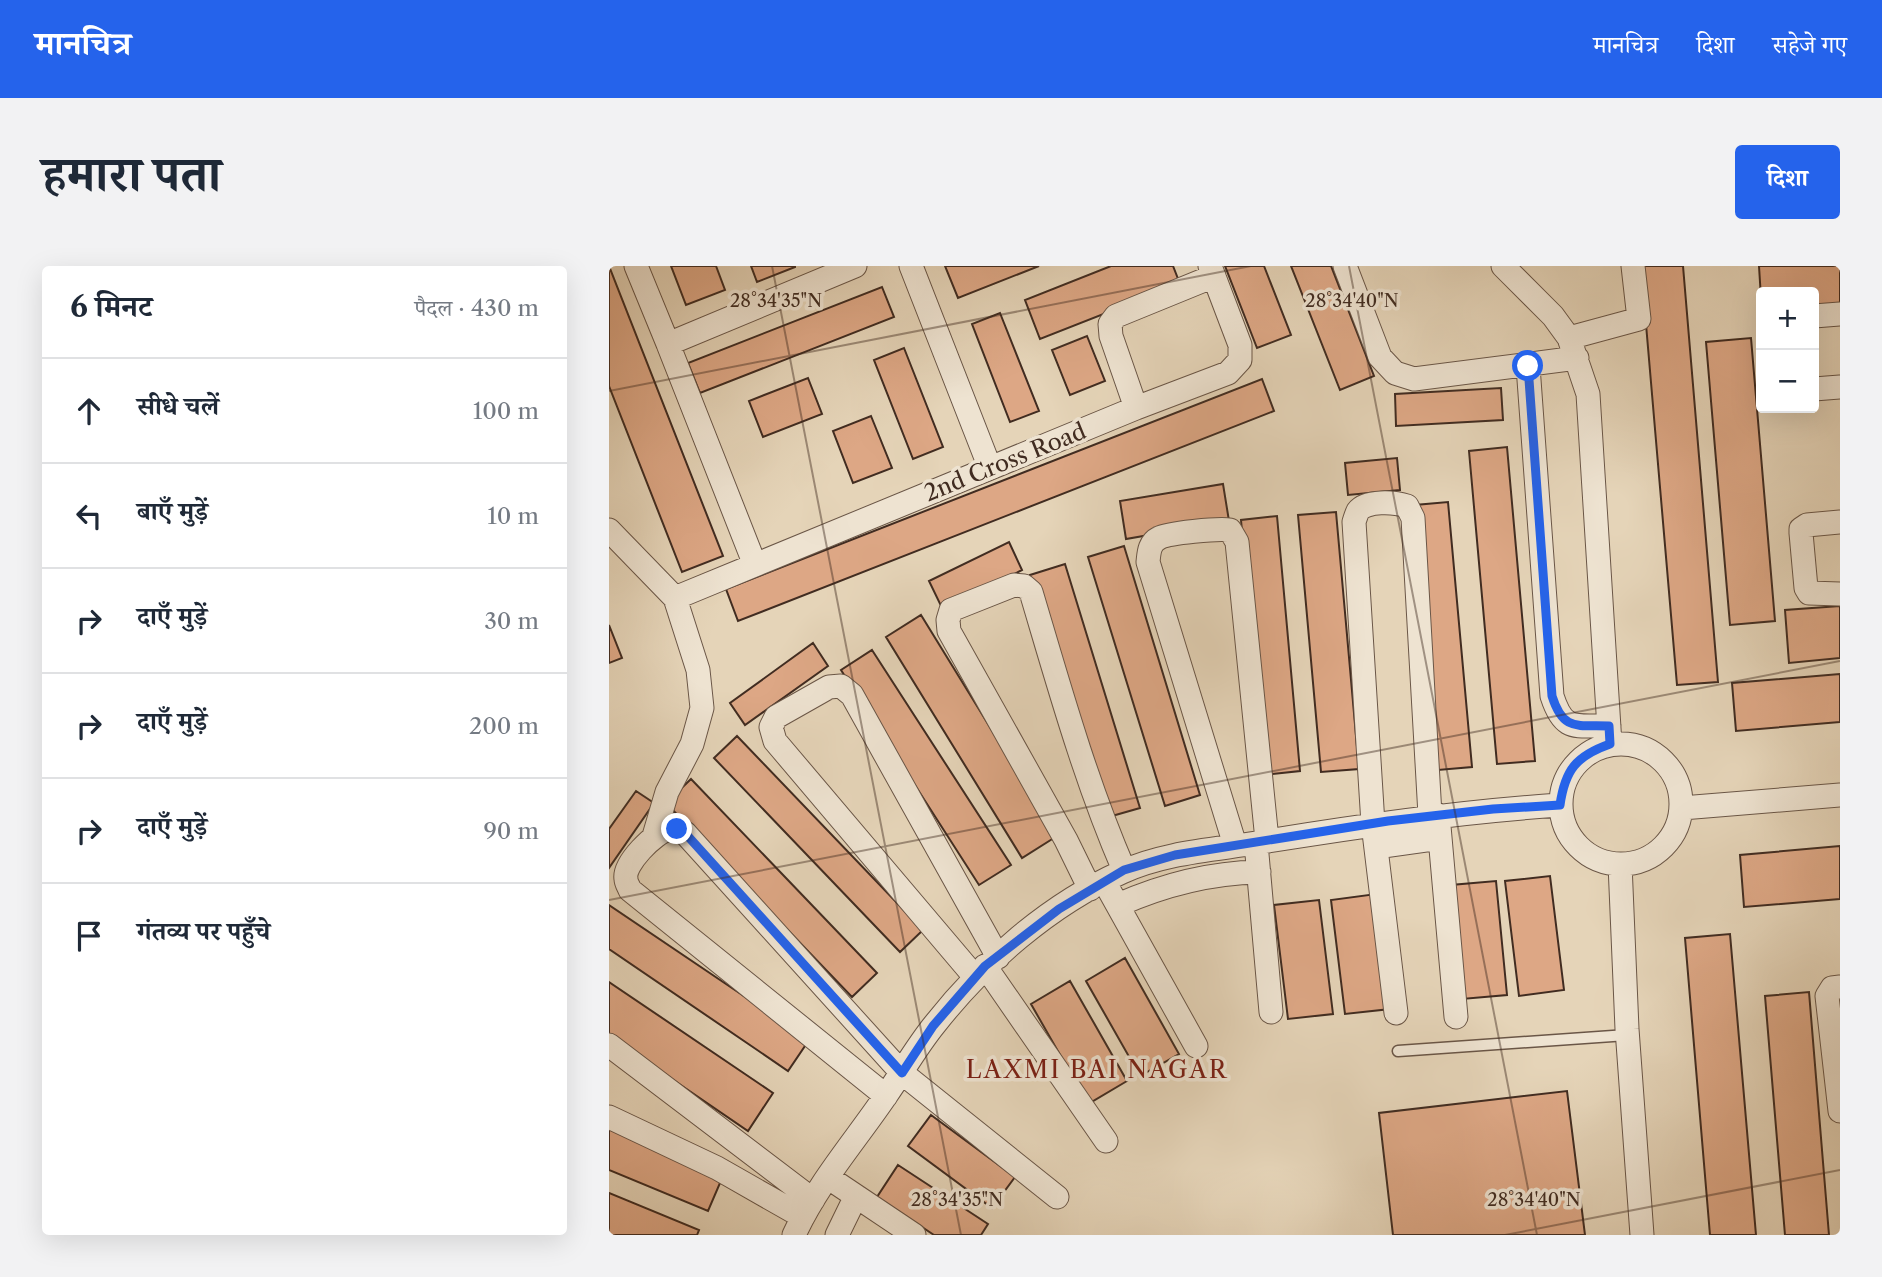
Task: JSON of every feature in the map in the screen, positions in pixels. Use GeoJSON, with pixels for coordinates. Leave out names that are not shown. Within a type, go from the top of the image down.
{"type":"FeatureCollection","features":[{"type":"Feature","properties":{"kind":"street"},"geometry":{"type":"LineString","coordinates":[[636,266],[755,565]]}},
{"type":"Feature","properties":{"kind":"street"},"geometry":{"type":"LineString","coordinates":[[668,344],[826,271],[855,266]]}},
{"type":"Feature","properties":{"kind":"street"},"geometry":{"type":"LineString","coordinates":[[911,266],[990,468]]}},
{"type":"Feature","properties":{"kind":"street"},"geometry":{"type":"LineString","coordinates":[[1345,266],[1380,357],[1395,373],[1414,379],[1528,366],[1639,320],[1633,266]]}},
{"type":"Feature","properties":{"kind":"street"},"geometry":{"type":"LineString","coordinates":[[1503,266],[1553,316],[1573,348],[1588,394],[1609,735]]}},
{"type":"Feature","properties":{"kind":"street"},"geometry":{"type":"LineString","coordinates":[[1136,408],[1111,336],[1110,324],[1116,316],[1212,271]]}},
{"type":"Feature","properties":{"kind":"street","name":"2nd Cross Road"},"geometry":{"type":"LineString","coordinates":[[675,598],[1136,408],[1228,373],[1240,360],[1240,345],[1212,271]]}},
{"type":"Feature","properties":{"kind":"street"},"geometry":{"type":"LineString","coordinates":[[1819,316],[1840,314]]}},
{"type":"Feature","properties":{"kind":"street"},"geometry":{"type":"LineString","coordinates":[[1528,366],[1552,696],[1557,712],[1562,720],[1570,725],[1609,735],[1653,754],[1670,769],[1681,794],[1682,808],[1676,832],[1650,856],[1620,864],[1600,861],[1577,846],[1565,828],[1560,805],[1563,784],[1574,765],[1609,735]]}},
{"type":"Feature","properties":{"kind":"street"},"geometry":{"type":"LineString","coordinates":[[1819,389],[1840,387]]}},
{"type":"Feature","properties":{"kind":"street"},"geometry":{"type":"LineString","coordinates":[[1396,1013],[1374,835],[1354,522],[1359,510],[1368,505],[1398,503],[1407,506],[1413,518],[1434,815],[1440,838],[1456,1017]]}},
{"type":"Feature","properties":{"kind":"street"},"geometry":{"type":"LineString","coordinates":[[1840,522],[1803,526],[1801,533],[1806,587],[1809,593],[1840,594]]}},
{"type":"Feature","properties":{"kind":"street"},"geometry":{"type":"LineString","coordinates":[[1252,843],[1237,542],[1230,530],[1220,528],[1159,537],[1150,547],[1148,562],[1252,843],[1258,872],[1271,1012]]}},
{"type":"Feature","properties":{"kind":"street"},"geometry":{"type":"LineString","coordinates":[[609,530],[675,598],[698,670],[702,708],[692,744],[667,792],[654,836]]}},
{"type":"Feature","properties":{"kind":"street"},"geometry":{"type":"LineString","coordinates":[[1124,870],[1102,820],[1075,741],[1031,592],[1024,586],[1014,585],[951,610],[947,620],[949,631],[1066,840],[1097,885],[1118,905],[1196,1046]]}},
{"type":"Feature","properties":{"kind":"street"},"geometry":{"type":"LineString","coordinates":[[988,970],[775,741],[771,727],[776,717],[829,687],[841,686],[852,695],[988,970],[1106,1141]]}},
{"type":"Feature","properties":{"kind":"street"},"geometry":{"type":"LineString","coordinates":[[1682,808],[1840,795]]}},
{"type":"Feature","properties":{"kind":"street"},"geometry":{"type":"LineString","coordinates":[[1374,835],[1434,815],[1560,805]]}},
{"type":"Feature","properties":{"kind":"street"},"geometry":{"type":"LineString","coordinates":[[886,1096],[630,890],[625,878],[628,866],[654,836],[677,829],[685,833],[908,1077],[1057,1197]]}},
{"type":"Feature","properties":{"kind":"street"},"geometry":{"type":"LineString","coordinates":[[803,1217],[886,1096],[908,1077],[933,1026],[1040,922],[1097,885],[1124,870],[1175,855],[1252,843],[1374,835],[1440,838]]}},
{"type":"Feature","properties":{"kind":"street"},"geometry":{"type":"LineString","coordinates":[[1620,864],[1627,1035],[1642,1235]]}},
{"type":"Feature","properties":{"kind":"street"},"geometry":{"type":"LineString","coordinates":[[1118,905],[1171,885],[1209,877],[1258,872]]}},
{"type":"Feature","properties":{"kind":"street"},"geometry":{"type":"LineString","coordinates":[[1840,986],[1832,988],[1827,996],[1840,1111]]}},
{"type":"Feature","properties":{"kind":"street"},"geometry":{"type":"LineString","coordinates":[[609,1045],[803,1217]]}},
{"type":"Feature","properties":{"kind":"street"},"geometry":{"type":"LineString","coordinates":[[609,1117],[717,1168],[803,1217]]}},
{"type":"Feature","properties":{"kind":"street"},"geometry":{"type":"LineString","coordinates":[[829,1178],[914,1235]]}},
{"type":"Feature","properties":{"kind":"street"},"geometry":{"type":"LineString","coordinates":[[837,1235],[856,1196]]}},
{"type":"Feature","properties":{"kind":"lane"},"geometry":{"type":"LineString","coordinates":[[1398,1051],[1627,1035]]}},
{"type":"Feature","properties":{"kind":"building"},"geometry":{"type":"Polygon","coordinates":[[[609,266],[723,556],[682,572],[609,386],[609,266]]]}},
{"type":"Feature","properties":{"kind":"building"},"geometry":{"type":"Polygon","coordinates":[[[671,266],[716,266],[725,290],[686,305],[671,266]]]}},
{"type":"Feature","properties":{"kind":"building"},"geometry":{"type":"Polygon","coordinates":[[[751,266],[795,266],[795,267],[757,282],[751,266]]]}},
{"type":"Feature","properties":{"kind":"building"},"geometry":{"type":"Polygon","coordinates":[[[945,266],[1039,266],[958,298],[945,266]]]}},
{"type":"Feature","properties":{"kind":"building"},"geometry":{"type":"Polygon","coordinates":[[[1111,266],[1173,266],[1180,284],[1040,339],[1025,300],[1111,266]]]}},
{"type":"Feature","properties":{"kind":"building"},"geometry":{"type":"Polygon","coordinates":[[[1225,266],[1264,266],[1291,335],[1257,348],[1225,266]]]}},
{"type":"Feature","properties":{"kind":"building"},"geometry":{"type":"Polygon","coordinates":[[[1291,266],[1331,266],[1374,376],[1340,390],[1291,266]]]}},
{"type":"Feature","properties":{"kind":"building"},"geometry":{"type":"Polygon","coordinates":[[[1641,266],[1683,266],[1718,682],[1677,685],[1641,266]]]}},
{"type":"Feature","properties":{"kind":"building"},"geometry":{"type":"Polygon","coordinates":[[[1759,266],[1840,266],[1840,304],[1819,306],[1819,287],[1760,287],[1759,266]]]}},
{"type":"Feature","properties":{"kind":"building"},"geometry":{"type":"Polygon","coordinates":[[[882,287],[894,317],[700,393],[688,363],[882,287]]]}},
{"type":"Feature","properties":{"kind":"building"},"geometry":{"type":"Polygon","coordinates":[[[1000,313],[1039,411],[1010,422],[972,324],[1000,313]]]}},
{"type":"Feature","properties":{"kind":"building"},"geometry":{"type":"Polygon","coordinates":[[[1087,336],[1105,381],[1070,395],[1052,350],[1087,336]]]}},
{"type":"Feature","properties":{"kind":"building"},"geometry":{"type":"Polygon","coordinates":[[[1751,338],[1775,621],[1730,625],[1706,342],[1751,338]]]}},
{"type":"Feature","properties":{"kind":"building"},"geometry":{"type":"Polygon","coordinates":[[[904,348],[943,447],[913,459],[874,360],[904,348]]]}},
{"type":"Feature","properties":{"kind":"building"},"geometry":{"type":"Polygon","coordinates":[[[808,378],[822,414],[763,437],[749,401],[808,378]]]}},
{"type":"Feature","properties":{"kind":"building"},"geometry":{"type":"Polygon","coordinates":[[[1262,379],[1274,411],[738,621],[726,589],[1262,379]]]}},
{"type":"Feature","properties":{"kind":"building"},"geometry":{"type":"Polygon","coordinates":[[[1501,388],[1503,420],[1396,426],[1395,394],[1501,388]]]}},
{"type":"Feature","properties":{"kind":"building"},"geometry":{"type":"Polygon","coordinates":[[[871,416],[892,468],[853,483],[833,431],[871,416]]]}},
{"type":"Feature","properties":{"kind":"building"},"geometry":{"type":"Polygon","coordinates":[[[1507,447],[1535,761],[1497,764],[1469,451],[1507,447]]]}},
{"type":"Feature","properties":{"kind":"building"},"geometry":{"type":"Polygon","coordinates":[[[1397,458],[1400,490],[1348,495],[1345,463],[1397,458]]]}},
{"type":"Feature","properties":{"kind":"building"},"geometry":{"type":"Polygon","coordinates":[[[1223,484],[1229,521],[1126,539],[1120,501],[1223,484]]]}},
{"type":"Feature","properties":{"kind":"building"},"geometry":{"type":"Polygon","coordinates":[[[1448,502],[1472,767],[1438,770],[1415,505],[1448,502]]]}},
{"type":"Feature","properties":{"kind":"building"},"geometry":{"type":"Polygon","coordinates":[[[1336,512],[1359,769],[1321,772],[1298,515],[1336,512]]]}},
{"type":"Feature","properties":{"kind":"building"},"geometry":{"type":"Polygon","coordinates":[[[1277,516],[1300,771],[1264,775],[1241,520],[1277,516]]]}},
{"type":"Feature","properties":{"kind":"building"},"geometry":{"type":"Polygon","coordinates":[[[1009,542],[1022,570],[943,610],[929,581],[1009,542]]]}},
{"type":"Feature","properties":{"kind":"building"},"geometry":{"type":"Polygon","coordinates":[[[1124,546],[1200,795],[1165,806],[1088,557],[1124,546]]]}},
{"type":"Feature","properties":{"kind":"building"},"geometry":{"type":"Polygon","coordinates":[[[1065,564],[1140,808],[1105,818],[1030,575],[1065,564]]]}},
{"type":"Feature","properties":{"kind":"building"},"geometry":{"type":"Polygon","coordinates":[[[1840,606],[1840,658],[1789,663],[1785,610],[1840,606]]]}},
{"type":"Feature","properties":{"kind":"building"},"geometry":{"type":"Polygon","coordinates":[[[921,615],[1057,836],[1022,858],[886,637],[921,615]]]}},
{"type":"Feature","properties":{"kind":"building"},"geometry":{"type":"Polygon","coordinates":[[[609,625],[622,658],[609,663],[609,625]]]}},
{"type":"Feature","properties":{"kind":"building"},"geometry":{"type":"Polygon","coordinates":[[[813,643],[828,666],[745,725],[730,703],[813,643]]]}},
{"type":"Feature","properties":{"kind":"building"},"geometry":{"type":"Polygon","coordinates":[[[872,650],[1011,865],[979,885],[841,670],[872,650]]]}},
{"type":"Feature","properties":{"kind":"building"},"geometry":{"type":"Polygon","coordinates":[[[1840,674],[1840,722],[1736,731],[1732,683],[1840,674]]]}},
{"type":"Feature","properties":{"kind":"building"},"geometry":{"type":"Polygon","coordinates":[[[737,736],[923,930],[900,952],[714,758],[737,736]]]}},
{"type":"Feature","properties":{"kind":"building"},"geometry":{"type":"Polygon","coordinates":[[[691,779],[877,973],[852,997],[666,803],[691,779]]]}},
{"type":"Feature","properties":{"kind":"building"},"geometry":{"type":"Polygon","coordinates":[[[636,791],[654,803],[609,868],[609,829],[636,791]]]}},
{"type":"Feature","properties":{"kind":"building"},"geometry":{"type":"Polygon","coordinates":[[[1840,846],[1840,899],[1744,907],[1740,855],[1840,846]]]}},
{"type":"Feature","properties":{"kind":"building"},"geometry":{"type":"Polygon","coordinates":[[[1550,876],[1564,990],[1519,996],[1505,881],[1550,876]]]}},
{"type":"Feature","properties":{"kind":"building"},"geometry":{"type":"Polygon","coordinates":[[[1496,881],[1507,995],[1462,999],[1451,885],[1496,881]]]}},
{"type":"Feature","properties":{"kind":"building"},"geometry":{"type":"Polygon","coordinates":[[[1376,894],[1390,1009],[1345,1014],[1331,900],[1376,894]]]}},
{"type":"Feature","properties":{"kind":"building"},"geometry":{"type":"Polygon","coordinates":[[[1319,900],[1333,1014],[1288,1019],[1274,905],[1319,900]]]}},
{"type":"Feature","properties":{"kind":"building"},"geometry":{"type":"Polygon","coordinates":[[[609,905],[809,1040],[788,1071],[609,949],[609,905]]]}},
{"type":"Feature","properties":{"kind":"building"},"geometry":{"type":"Polygon","coordinates":[[[1730,934],[1756,1235],[1710,1235],[1685,938],[1730,934]]]}},
{"type":"Feature","properties":{"kind":"building"},"geometry":{"type":"Polygon","coordinates":[[[1125,958],[1179,1054],[1140,1076],[1086,981],[1125,958]]]}},
{"type":"Feature","properties":{"kind":"building"},"geometry":{"type":"Polygon","coordinates":[[[1070,981],[1127,1081],[1088,1104],[1031,1004],[1070,981]]]}},
{"type":"Feature","properties":{"kind":"building"},"geometry":{"type":"Polygon","coordinates":[[[609,982],[773,1093],[748,1131],[609,1036],[609,982]]]}},
{"type":"Feature","properties":{"kind":"building"},"geometry":{"type":"Polygon","coordinates":[[[1809,992],[1829,1235],[1785,1235],[1765,996],[1809,992]]]}},
{"type":"Feature","properties":{"kind":"building"},"geometry":{"type":"Polygon","coordinates":[[[1567,1091],[1585,1235],[1393,1235],[1379,1113],[1567,1091]]]}},
{"type":"Feature","properties":{"kind":"building"},"geometry":{"type":"Polygon","coordinates":[[[931,1115],[1015,1177],[992,1208],[908,1146],[931,1115]]]}},
{"type":"Feature","properties":{"kind":"building"},"geometry":{"type":"Polygon","coordinates":[[[609,1129],[723,1176],[708,1211],[609,1170],[609,1129]]]}},
{"type":"Feature","properties":{"kind":"building"},"geometry":{"type":"Polygon","coordinates":[[[898,1165],[988,1224],[981,1235],[934,1235],[877,1197],[898,1165]]]}},
{"type":"Feature","properties":{"kind":"building"},"geometry":{"type":"Polygon","coordinates":[[[609,1193],[699,1230],[697,1235],[609,1235],[609,1193]]]}},
{"type":"Feature","properties":{"kind":"district","name":"LAXMI BAI NAGAR"},"geometry":{"type":"Point","coordinates":[1097,1070]}},
{"type":"Feature","properties":{"kind":"route"},"geometry":{"type":"LineString","coordinates":[[677,829],[685,833],[902,1073],[933,1026],[985,966],[1040,922],[1124,870],[1175,855],[1388,821],[1493,809],[1560,805],[1563,784],[1574,765],[1590,752],[1610,744],[1609,726],[1570,725],[1562,720],[1557,712],[1552,696],[1528,366]]}}]}
